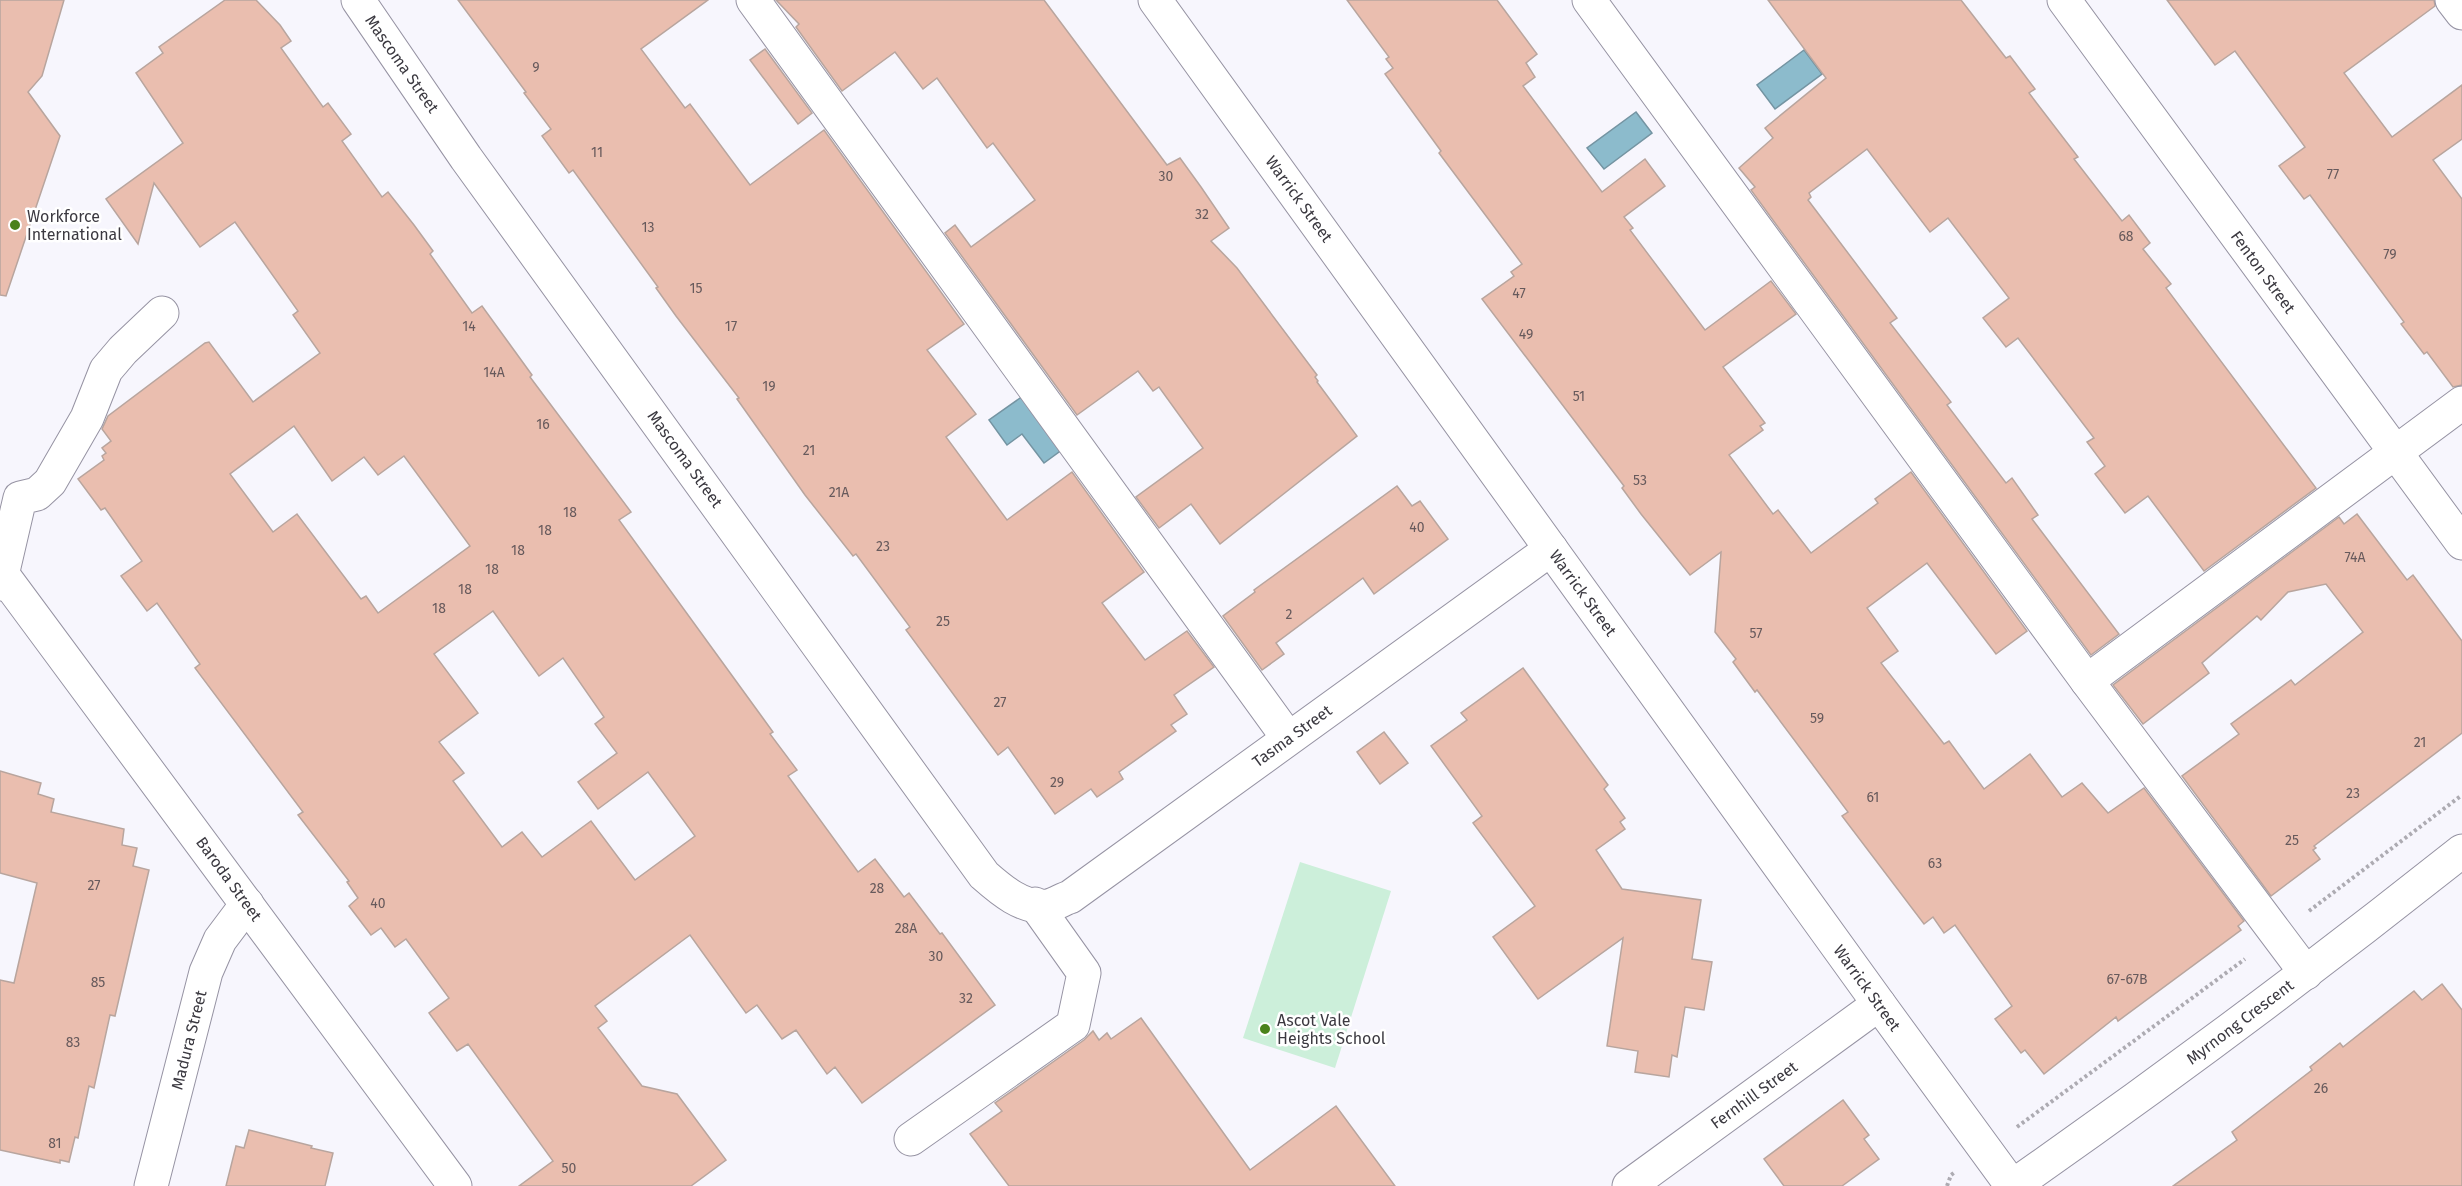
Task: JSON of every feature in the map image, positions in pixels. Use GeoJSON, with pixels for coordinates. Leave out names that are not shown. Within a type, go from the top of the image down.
{"type":"FeatureCollection","features":[{"type":"Feature","properties":{"kind":"street","name":"Mascoma Street"},"geometry":{"type":"LineString","coordinates":[[358,0],[466,158],[984,875],[1004,893],[1031,904]]}},
{"type":"Feature","properties":{"kind":"street"},"geometry":{"type":"LineString","coordinates":[[753,0],[1288,738]]}},
{"type":"Feature","properties":{"kind":"street","name":"Warrick Street"},"geometry":{"type":"LineString","coordinates":[[1155,0],[1879,1004],[2013,1186]]}},
{"type":"Feature","properties":{"kind":"street"},"geometry":{"type":"LineString","coordinates":[[1589,0],[2087,681],[2306,974]]}},
{"type":"Feature","properties":{"kind":"street","name":"Fenton Street"},"geometry":{"type":"LineString","coordinates":[[2064,0],[2462,543]]}},
{"type":"Feature","properties":{"kind":"street"},"geometry":{"type":"LineString","coordinates":[[2452,0],[2462,13]]}},
{"type":"Feature","properties":{"kind":"street"},"geometry":{"type":"LineString","coordinates":[[1,578],[20,498],[37,494],[50,482],[87,418],[106,370],[162,312]]}},
{"type":"Feature","properties":{"kind":"street"},"geometry":{"type":"LineString","coordinates":[[2087,681],[2462,403]]}},
{"type":"Feature","properties":{"kind":"street","name":"Tasma Street"},"geometry":{"type":"LineString","coordinates":[[1031,904],[1048,906],[1070,897],[1551,549]]}},
{"type":"Feature","properties":{"kind":"street","name":"Baroda Street"},"geometry":{"type":"LineString","coordinates":[[1,578],[247,904],[455,1186]]}},
{"type":"Feature","properties":{"kind":"street","name":"Myrnong Crescent"},"geometry":{"type":"LineString","coordinates":[[2013,1186],[2103,1124],[2306,974],[2462,851]]}},
{"type":"Feature","properties":{"kind":"street","name":"Madura Street"},"geometry":{"type":"LineString","coordinates":[[151,1186],[206,972],[220,940],[247,904]]}},
{"type":"Feature","properties":{"kind":"street"},"geometry":{"type":"LineString","coordinates":[[911,1139],[1073,1025],[1084,973],[1031,904]]}},
{"type":"Feature","properties":{"kind":"street","name":"Fernhill Street"},"geometry":{"type":"LineString","coordinates":[[1629,1186],[1879,1004]]}},
{"type":"Feature","properties":{"kind":"path"},"geometry":{"type":"LineString","coordinates":[[1947,1186],[1951,1175],[2277,935],[2462,795]]}},
{"type":"Feature","properties":{"kind":"green space"},"geometry":{"type":"Polygon","coordinates":[[[1300,862],[1391,891],[1335,1068],[1243,1038],[1300,862]]]}},
{"type":"Feature","properties":{"kind":"water"},"geometry":{"type":"Polygon","coordinates":[[[1804,50],[1822,74],[1775,109],[1757,85],[1804,50]]]}},
{"type":"Feature","properties":{"kind":"water"},"geometry":{"type":"Polygon","coordinates":[[[1636,112],[1652,133],[1604,169],[1587,148],[1636,112]]]}},
{"type":"Feature","properties":{"kind":"water"},"geometry":{"type":"Polygon","coordinates":[[[1023,396],[1063,449],[1044,463],[1022,434],[1007,445],[989,420],[1023,396]]]}},
{"type":"Feature","properties":{"kind":"building","name":"Workforce International"},"geometry":{"type":"Polygon","coordinates":[[[0,0],[64,0],[42,76],[28,92],[60,136],[6,296],[0,295],[0,0]]]}},
{"type":"Feature","properties":{"kind":"building"},"geometry":{"type":"Polygon","coordinates":[[[225,0],[256,0],[280,25],[291,41],[281,48],[323,107],[328,103],[351,134],[342,141],[382,197],[388,192],[414,225],[433,251],[430,254],[472,313],[482,306],[532,375],[530,377],[631,512],[619,520],[773,732],[770,734],[797,770],[788,776],[858,872],[875,859],[904,897],[909,893],[940,934],[942,933],[995,1005],[862,1103],[835,1067],[827,1074],[796,1030],[782,1039],[757,1005],[746,1013],[690,935],[595,1006],[607,1021],[598,1028],[642,1086],[677,1094],[726,1160],[691,1186],[519,1186],[553,1161],[468,1044],[457,1051],[429,1013],[449,998],[406,939],[395,947],[381,928],[371,935],[349,906],[358,898],[347,882],[349,881],[298,815],[303,812],[195,668],[200,664],[157,603],[147,611],[121,576],[142,561],[105,508],[101,510],[78,479],[104,460],[102,456],[106,453],[102,448],[111,441],[102,429],[108,416],[205,343],[209,342],[253,402],[320,353],[293,315],[298,311],[235,222],[200,247],[154,183],[138,244],[106,199],[183,143],[136,73],[163,53],[159,47],[225,0]],[[294,426],[230,474],[273,532],[297,514],[361,599],[366,596],[378,613],[470,546],[404,456],[378,475],[364,457],[332,481],[294,426]],[[493,611],[434,654],[478,713],[439,742],[464,773],[453,781],[502,847],[522,832],[542,857],[591,821],[635,880],[695,836],[648,772],[598,809],[578,782],[617,753],[595,724],[604,717],[563,658],[539,676],[493,611]]]}},
{"type":"Feature","properties":{"kind":"building"},"geometry":{"type":"Polygon","coordinates":[[[458,0],[708,0],[641,49],[685,108],[690,104],[750,185],[824,130],[964,324],[927,350],[976,414],[946,437],[1007,520],[1072,472],[1144,572],[1102,603],[1145,660],[1187,631],[1214,667],[1174,695],[1187,714],[1171,725],[1176,731],[1119,772],[1123,779],[1097,797],[1091,789],[1055,814],[1008,747],[998,755],[906,630],[910,627],[856,554],[853,556],[805,495],[737,399],[739,398],[676,316],[656,288],[658,287],[573,170],[569,173],[542,136],[551,129],[458,0]]]}},
{"type":"Feature","properties":{"kind":"building"},"geometry":{"type":"Polygon","coordinates":[[[776,0],[1044,0],[1167,165],[1180,158],[1201,187],[1229,228],[1211,241],[1237,268],[1317,375],[1315,377],[1317,382],[1357,436],[1220,544],[1191,504],[1159,528],[1136,497],[1203,448],[1159,387],[1153,391],[1138,371],[1077,415],[945,233],[955,225],[971,247],[1035,200],[993,143],[987,148],[937,78],[923,89],[895,52],[842,91],[796,27],[799,24],[776,0]]]}},
{"type":"Feature","properties":{"kind":"building"},"geometry":{"type":"Polygon","coordinates":[[[1347,0],[1497,0],[1537,54],[1526,63],[1535,77],[1523,86],[1602,192],[1645,159],[1665,186],[1624,217],[1633,228],[1630,230],[1705,330],[1771,281],[1796,314],[1723,367],[1765,423],[1760,426],[1763,430],[1729,455],[1773,514],[1778,510],[1811,553],[1878,503],[1875,499],[1911,472],[2027,631],[1996,654],[1927,563],[1867,608],[1898,651],[1881,663],[1944,744],[1949,741],[1984,789],[2030,754],[2062,797],[2082,783],[2108,813],[2144,788],[2244,921],[2238,926],[2241,930],[2118,1021],[2116,1017],[2044,1074],[2025,1050],[2021,1053],[1995,1019],[2012,1006],[1955,925],[1944,933],[1933,917],[1924,924],[1842,816],[1848,812],[1757,690],[1755,692],[1733,662],[1736,659],[1715,632],[1721,552],[1690,575],[1641,514],[1622,488],[1624,486],[1482,299],[1514,276],[1511,272],[1522,264],[1439,153],[1441,151],[1385,74],[1393,68],[1386,59],[1389,57],[1347,0]]]}},
{"type":"Feature","properties":{"kind":"building"},"geometry":{"type":"Polygon","coordinates":[[[1768,0],[1961,0],[2006,58],[2010,56],[2035,89],[2029,93],[2078,157],[2074,159],[2122,221],[2129,215],[2150,243],[2143,249],[2171,284],[2166,288],[2316,488],[2204,571],[2148,496],[2125,513],[2095,474],[2105,466],[2087,442],[2094,438],[2018,338],[2006,347],[1983,318],[2009,298],[1948,218],[1930,232],[1867,149],[1809,193],[1811,197],[1808,200],[1897,318],[1890,323],[1951,402],[1947,405],[2006,483],[2012,478],[2038,515],[2032,519],[2119,634],[2091,655],[1751,190],[1755,187],[1739,168],[1773,138],[1765,128],[1826,78],[1768,0]]]}},
{"type":"Feature","properties":{"kind":"building"},"geometry":{"type":"Polygon","coordinates":[[[2167,0],[2434,0],[2435,6],[2344,73],[2392,137],[2462,85],[2462,139],[2433,160],[2462,199],[2462,385],[2453,387],[2427,352],[2424,354],[2401,324],[2404,322],[2310,195],[2304,199],[2279,166],[2305,147],[2235,51],[2215,65],[2167,0]]]}},
{"type":"Feature","properties":{"kind":"building"},"geometry":{"type":"Polygon","coordinates":[[[765,49],[812,113],[798,124],[750,60],[765,49]]]}},
{"type":"Feature","properties":{"kind":"building"},"geometry":{"type":"Polygon","coordinates":[[[1397,486],[1412,506],[1420,501],[1448,539],[1374,594],[1363,578],[1276,643],[1284,654],[1262,670],[1223,616],[1255,592],[1254,590],[1397,486]]]}},
{"type":"Feature","properties":{"kind":"building"},"geometry":{"type":"Polygon","coordinates":[[[2357,514],[2407,580],[2413,575],[2462,641],[2462,733],[2314,846],[2316,848],[2313,850],[2320,859],[2271,896],[2182,776],[2239,734],[2231,724],[2291,680],[2295,685],[2363,632],[2326,584],[2288,592],[2261,620],[2257,616],[2202,663],[2209,673],[2143,724],[2113,685],[2339,517],[2344,524],[2357,514]]]}},
{"type":"Feature","properties":{"kind":"building"},"geometry":{"type":"Polygon","coordinates":[[[1523,668],[1608,785],[1604,789],[1625,818],[1620,822],[1625,829],[1596,850],[1622,889],[1701,900],[1692,959],[1712,962],[1704,1010],[1685,1007],[1677,1057],[1672,1055],[1669,1077],[1635,1072],[1638,1051],[1607,1046],[1623,938],[1538,999],[1493,937],[1535,906],[1473,823],[1482,816],[1431,746],[1467,720],[1461,713],[1523,668]]]}},
{"type":"Feature","properties":{"kind":"building"},"geometry":{"type":"Polygon","coordinates":[[[1384,732],[1408,763],[1380,784],[1357,752],[1384,732]]]}},
{"type":"Feature","properties":{"kind":"building"},"geometry":{"type":"Polygon","coordinates":[[[0,771],[41,783],[38,794],[54,799],[51,812],[124,829],[122,845],[137,848],[133,866],[149,870],[115,1016],[110,1015],[94,1088],[89,1086],[78,1138],[75,1137],[69,1162],[60,1160],[60,1163],[0,1150],[0,980],[14,983],[37,883],[0,873],[0,771]]]}},
{"type":"Feature","properties":{"kind":"building"},"geometry":{"type":"Polygon","coordinates":[[[2442,984],[2462,1010],[2462,1186],[2173,1186],[2237,1140],[2232,1132],[2312,1070],[2310,1067],[2340,1043],[2343,1047],[2414,991],[2422,1000],[2442,984]]]}},
{"type":"Feature","properties":{"kind":"building"},"geometry":{"type":"Polygon","coordinates":[[[1141,1018],[1250,1170],[1336,1106],[1395,1186],[1009,1186],[970,1134],[1002,1111],[995,1103],[1084,1040],[1093,1031],[1099,1040],[1107,1033],[1111,1039],[1141,1018]]]}},
{"type":"Feature","properties":{"kind":"building"},"geometry":{"type":"Polygon","coordinates":[[[1843,1100],[1869,1135],[1864,1139],[1879,1159],[1842,1186],[1784,1186],[1764,1159],[1843,1100]]]}},
{"type":"Feature","properties":{"kind":"building"},"geometry":{"type":"Polygon","coordinates":[[[249,1130],[333,1153],[325,1186],[226,1186],[236,1146],[244,1148],[249,1130]]]}},
{"type":"Feature","properties":{"kind":"place","name":"Workforce International"},"geometry":{"type":"Point","coordinates":[15,225]}},
{"type":"Feature","properties":{"kind":"place","name":"Ascot Vale Heights School"},"geometry":{"type":"Point","coordinates":[1265,1029]}}]}
